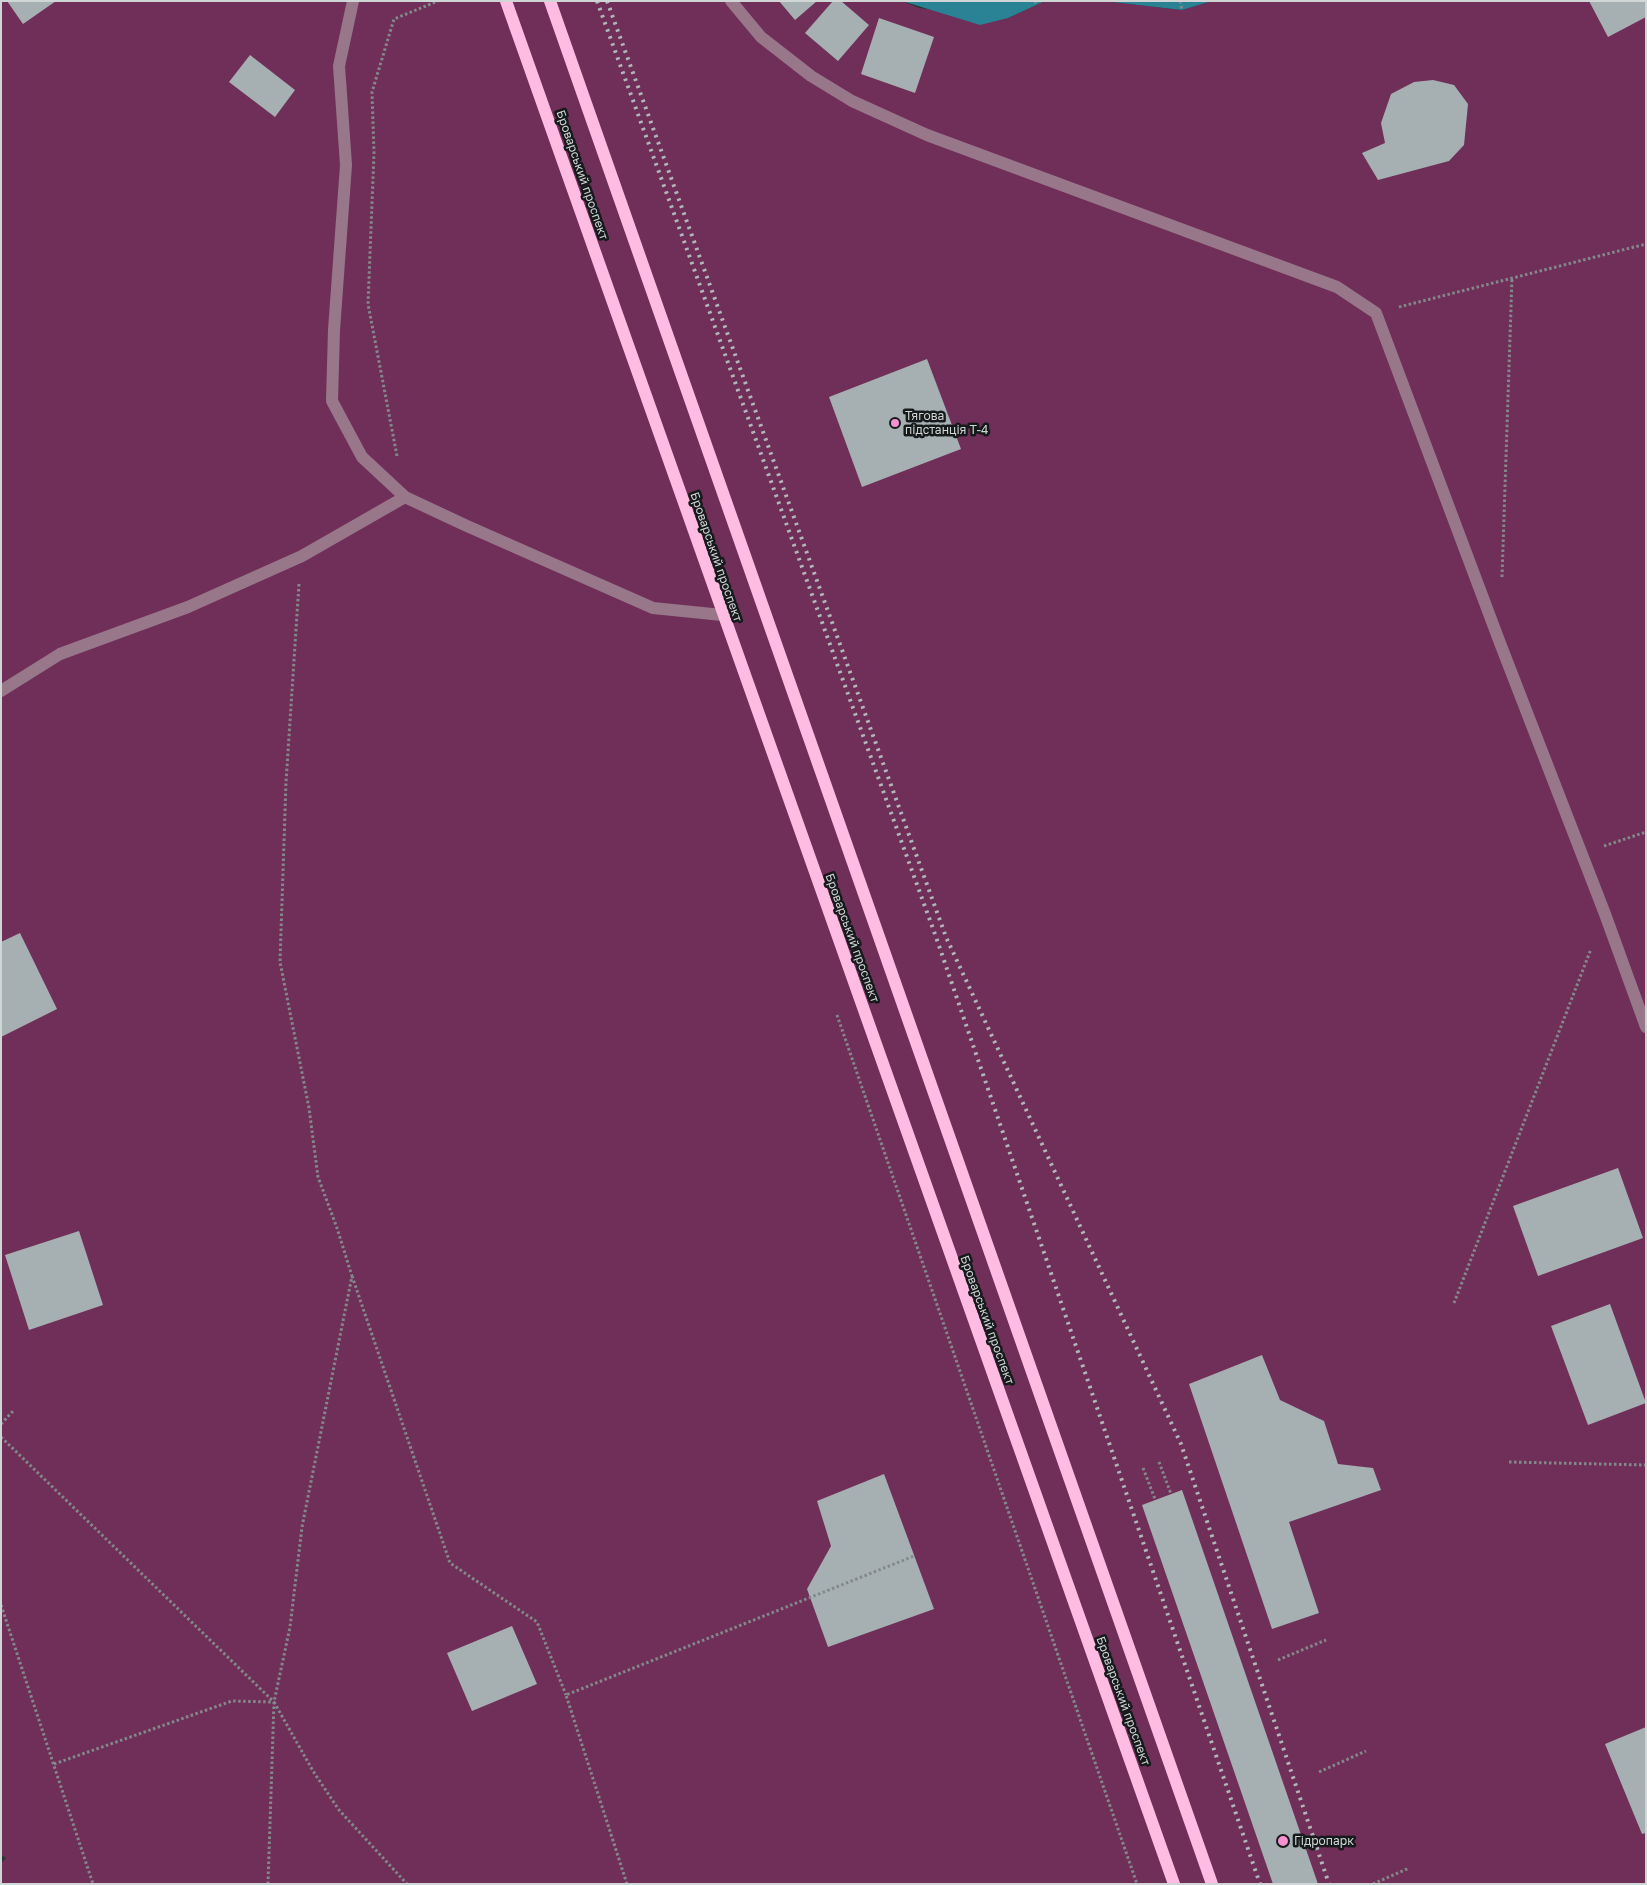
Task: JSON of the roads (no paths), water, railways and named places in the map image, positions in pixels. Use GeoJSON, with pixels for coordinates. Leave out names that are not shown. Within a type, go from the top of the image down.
{"type":"FeatureCollection","features":[{"type":"Feature","properties":{"kind":"main road","name":"Броварський проспект"},"geometry":{"type":"LineString","coordinates":[[506,1],[722,615],[1174,1884]]}},
{"type":"Feature","properties":{"kind":"main road","name":"Броварський проспект"},"geometry":{"type":"LineString","coordinates":[[550,1],[1212,1884]]}},
{"type":"Feature","properties":{"kind":"lane"},"geometry":{"type":"LineString","coordinates":[[353,1],[339,66],[346,165],[334,330],[332,401],[362,457],[404,497],[652,608],[722,615]]}},
{"type":"Feature","properties":{"kind":"lane"},"geometry":{"type":"LineString","coordinates":[[731,1],[761,37],[810,76],[852,101],[927,135],[1338,287],[1376,313],[1500,643],[1582,853],[1646,1028]]}},
{"type":"Feature","properties":{"kind":"lane"},"geometry":{"type":"LineString","coordinates":[[1,691],[60,654],[188,607],[302,556],[404,497]]}},
{"type":"Feature","properties":{"kind":"water"},"geometry":{"type":"Polygon","coordinates":[[[902,1],[1045,1],[1008,18],[980,25],[902,1]]]}},
{"type":"Feature","properties":{"kind":"water"},"geometry":{"type":"Polygon","coordinates":[[[1104,1],[1212,1],[1182,10],[1104,1]]]}},
{"type":"Feature","properties":{"kind":"railway"},"geometry":{"type":"LineString","coordinates":[[597,1],[936,937],[1260,1884]]}},
{"type":"Feature","properties":{"kind":"railway"},"geometry":{"type":"LineString","coordinates":[[607,1],[946,937],[1181,1444],[1329,1884]]}},
{"type":"Feature","properties":{"kind":"place","name":"Тягова підстанція Т-4"},"geometry":{"type":"Point","coordinates":[895,423]}},
{"type":"Feature","properties":{"kind":"place","name":"Гідропарк"},"geometry":{"type":"Point","coordinates":[1283,1841]}}]}
